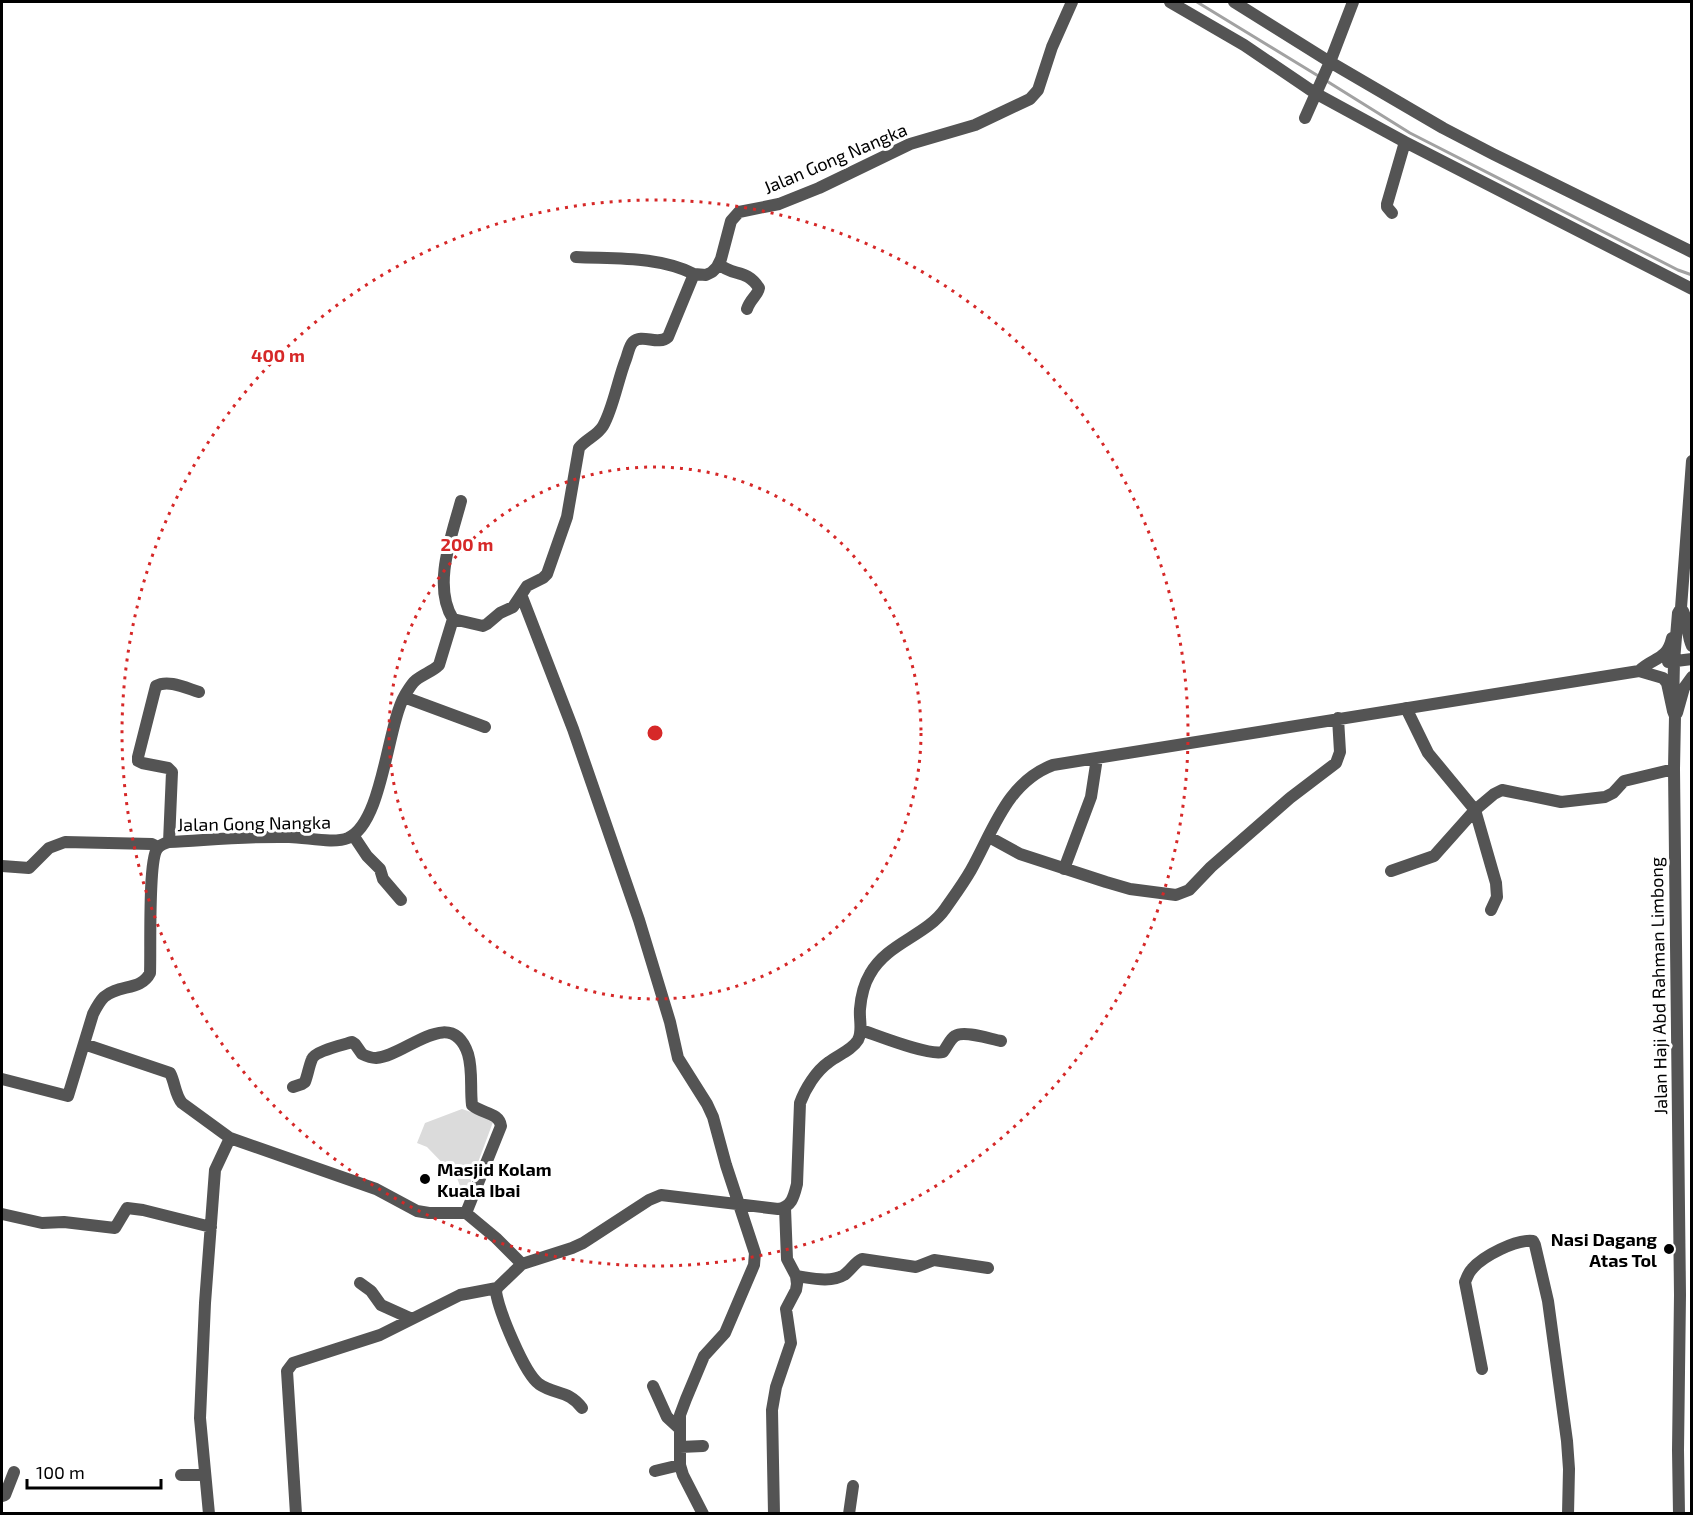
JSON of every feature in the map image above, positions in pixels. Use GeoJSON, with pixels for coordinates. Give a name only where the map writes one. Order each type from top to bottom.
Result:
{"type":"FeatureCollection","features":[{"type":"Feature","properties":{"kind":"street","name":"Jalan Gong Nangka"},"geometry":{"type":"LineString","coordinates":[[719,264],[731,221],[739,212],[779,204],[819,188],[910,144],[975,125],[1010,110],[1035,95],[1052,47],[1072,2]]}},
{"type":"Feature","properties":{"kind":"street"},"geometry":{"type":"LineString","coordinates":[[1234,2],[1329,64],[1410,110],[1483,149],[1692,252]]}},
{"type":"Feature","properties":{"kind":"street"},"geometry":{"type":"LineString","coordinates":[[1305,118],[1353,2]]}},
{"type":"Feature","properties":{"kind":"street"},"geometry":{"type":"LineString","coordinates":[[1176,5],[1244,45],[1316,92],[1405,142],[1692,289]]}},
{"type":"Feature","properties":{"kind":"street"},"geometry":{"type":"LineString","coordinates":[[1392,213],[1387,204],[1405,142]]}},
{"type":"Feature","properties":{"kind":"street"},"geometry":{"type":"LineString","coordinates":[[576,257],[643,260],[678,267],[694,274],[706,275],[712,273],[719,264],[727,270],[746,275],[759,288],[747,309]]}},
{"type":"Feature","properties":{"kind":"street"},"geometry":{"type":"LineString","coordinates":[[461,501],[444,567],[444,592],[452,623],[481,626],[513,607],[522,597],[527,586],[543,578],[549,571],[567,517],[579,448],[598,432],[604,423],[632,344],[635,340],[658,341],[668,337],[694,274]]}},
{"type":"Feature","properties":{"kind":"street"},"geometry":{"type":"LineString","coordinates":[[1642,670],[1668,650],[1681,611],[1692,460]]}},
{"type":"Feature","properties":{"kind":"street"},"geometry":{"type":"LineString","coordinates":[[522,597],[573,729],[639,920],[670,1022],[678,1058],[713,1117],[756,1253],[755,1262],[725,1333],[704,1356],[680,1415],[680,1465],[703,1514]]}},
{"type":"Feature","properties":{"kind":"street"},"geometry":{"type":"LineString","coordinates":[[1681,611],[1687,637],[1692,646]]}},
{"type":"Feature","properties":{"kind":"street","name":"Jalan Haji Abd Rahman Limbong"},"geometry":{"type":"LineString","coordinates":[[1680,1514],[1678,1450],[1686,1295],[1674,769],[1675,713],[1683,664],[1681,611]]}},
{"type":"Feature","properties":{"kind":"street","name":"Jalan Gong Nangka"},"geometry":{"type":"LineString","coordinates":[[2,1079],[68,1096],[98,1003],[105,996],[122,988],[141,984],[147,980],[150,973],[152,868],[156,850],[164,845],[289,837],[333,840],[348,838],[365,823],[388,757],[397,716],[404,697],[415,680],[439,665],[452,623]]}},
{"type":"Feature","properties":{"kind":"street"},"geometry":{"type":"LineString","coordinates":[[296,1514],[287,1371],[293,1363],[380,1335],[460,1295],[497,1287],[522,1264],[583,1243],[656,1196],[778,1209],[785,1208],[791,1203],[797,1184],[802,1097],[823,1067],[859,1039],[860,1009],[864,986],[873,968],[887,953],[938,918],[969,873],[1007,802],[1020,784],[1032,775],[1053,765],[1683,664]]}},
{"type":"Feature","properties":{"kind":"street"},"geometry":{"type":"LineString","coordinates":[[1642,670],[1663,678],[1667,683],[1675,713]]}},
{"type":"Feature","properties":{"kind":"street"},"geometry":{"type":"LineString","coordinates":[[1675,713],[1684,688],[1692,677]]}},
{"type":"Feature","properties":{"kind":"street"},"geometry":{"type":"LineString","coordinates":[[2,866],[29,868],[49,848],[65,842],[164,845],[172,772],[168,768],[142,763],[138,757],[156,686],[168,683],[199,692]]}},
{"type":"Feature","properties":{"kind":"street"},"geometry":{"type":"LineString","coordinates":[[404,697],[485,727]]}},
{"type":"Feature","properties":{"kind":"street"},"geometry":{"type":"LineString","coordinates":[[1406,708],[1428,753],[1475,810],[1496,883],[1497,897],[1491,910]]}},
{"type":"Feature","properties":{"kind":"street"},"geometry":{"type":"LineString","coordinates":[[989,837],[1020,854],[1114,885],[1139,891],[1176,895],[1189,890],[1211,867],[1290,798],[1336,763],[1340,752],[1338,718]]}},
{"type":"Feature","properties":{"kind":"street"},"geometry":{"type":"LineString","coordinates":[[1064,869],[1091,797],[1097,758]]}},
{"type":"Feature","properties":{"kind":"street"},"geometry":{"type":"LineString","coordinates":[[1391,871],[1434,856],[1475,810],[1502,790],[1562,802],[1605,797],[1613,793],[1624,781],[1674,769]]}},
{"type":"Feature","properties":{"kind":"street"},"geometry":{"type":"LineString","coordinates":[[353,835],[361,849],[380,869],[383,879],[401,900]]}},
{"type":"Feature","properties":{"kind":"street"},"geometry":{"type":"LineString","coordinates":[[861,1030],[920,1050],[939,1053],[944,1052],[957,1034],[964,1033],[1000,1041]]}},
{"type":"Feature","properties":{"kind":"street"},"geometry":{"type":"LineString","coordinates":[[293,1087],[305,1082],[316,1053],[352,1042],[362,1054],[376,1058],[433,1035],[452,1033],[457,1035],[468,1054],[472,1078],[472,1105],[476,1109],[496,1116],[501,1122],[466,1213]]}},
{"type":"Feature","properties":{"kind":"street"},"geometry":{"type":"LineString","coordinates":[[84,1044],[170,1073],[182,1103],[230,1138],[376,1189],[417,1211],[466,1213],[522,1264]]}},
{"type":"Feature","properties":{"kind":"street"},"geometry":{"type":"LineString","coordinates":[[209,1514],[200,1418],[205,1303],[215,1170],[230,1138]]}},
{"type":"Feature","properties":{"kind":"street"},"geometry":{"type":"LineString","coordinates":[[2,1214],[42,1223],[64,1222],[115,1228],[127,1208],[211,1227]]}},
{"type":"Feature","properties":{"kind":"street"},"geometry":{"type":"LineString","coordinates":[[774,1514],[772,1410],[776,1387],[791,1343],[786,1309],[797,1284],[796,1276],[787,1259],[785,1208]]}},
{"type":"Feature","properties":{"kind":"street"},"geometry":{"type":"LineString","coordinates":[[1482,1369],[1465,1282],[1469,1272],[1476,1265],[1496,1252],[1524,1240],[1533,1241],[1548,1301],[1567,1441],[1568,1514]]}},
{"type":"Feature","properties":{"kind":"street"},"geometry":{"type":"LineString","coordinates":[[796,1276],[833,1279],[846,1274],[862,1259],[916,1267],[934,1260],[988,1268]]}},
{"type":"Feature","properties":{"kind":"street"},"geometry":{"type":"LineString","coordinates":[[360,1283],[371,1291],[381,1305],[412,1319]]}},
{"type":"Feature","properties":{"kind":"street"},"geometry":{"type":"LineString","coordinates":[[497,1287],[496,1295],[507,1328],[529,1374],[541,1385],[554,1392],[570,1396],[582,1408]]}},
{"type":"Feature","properties":{"kind":"street"},"geometry":{"type":"LineString","coordinates":[[653,1386],[667,1417],[680,1429]]}},
{"type":"Feature","properties":{"kind":"street"},"geometry":{"type":"LineString","coordinates":[[680,1448],[703,1446]]}},
{"type":"Feature","properties":{"kind":"street"},"geometry":{"type":"LineString","coordinates":[[655,1472],[680,1465]]}},
{"type":"Feature","properties":{"kind":"street"},"geometry":{"type":"LineString","coordinates":[[2,1496],[5,1495],[14,1472]]}},
{"type":"Feature","properties":{"kind":"street"},"geometry":{"type":"LineString","coordinates":[[181,1475],[205,1475]]}},
{"type":"Feature","properties":{"kind":"street"},"geometry":{"type":"LineString","coordinates":[[849,1514],[853,1486]]}},
{"type":"Feature","properties":{"kind":"shaded area"},"geometry":{"type":"Polygon","coordinates":[[[462,1109],[489,1118],[493,1122],[467,1192],[462,1191],[457,1178],[427,1147],[417,1143],[425,1123],[462,1109]]]}},
{"type":"Feature","properties":{"kind":"waterway"},"geometry":{"type":"LineString","coordinates":[[1197,2],[1320,77]]}},
{"type":"Feature","properties":{"kind":"waterway"},"geometry":{"type":"LineString","coordinates":[[1325,80],[1410,133],[1678,270],[1692,275]]}},
{"type":"Feature","properties":{"kind":"place","name":"Masjid Kolam Kuala Ibai"},"geometry":{"type":"Point","coordinates":[425,1179]}},
{"type":"Feature","properties":{"kind":"place","name":"Nasi Dagang Atas Tol"},"geometry":{"type":"Point","coordinates":[1669,1249]}}]}
